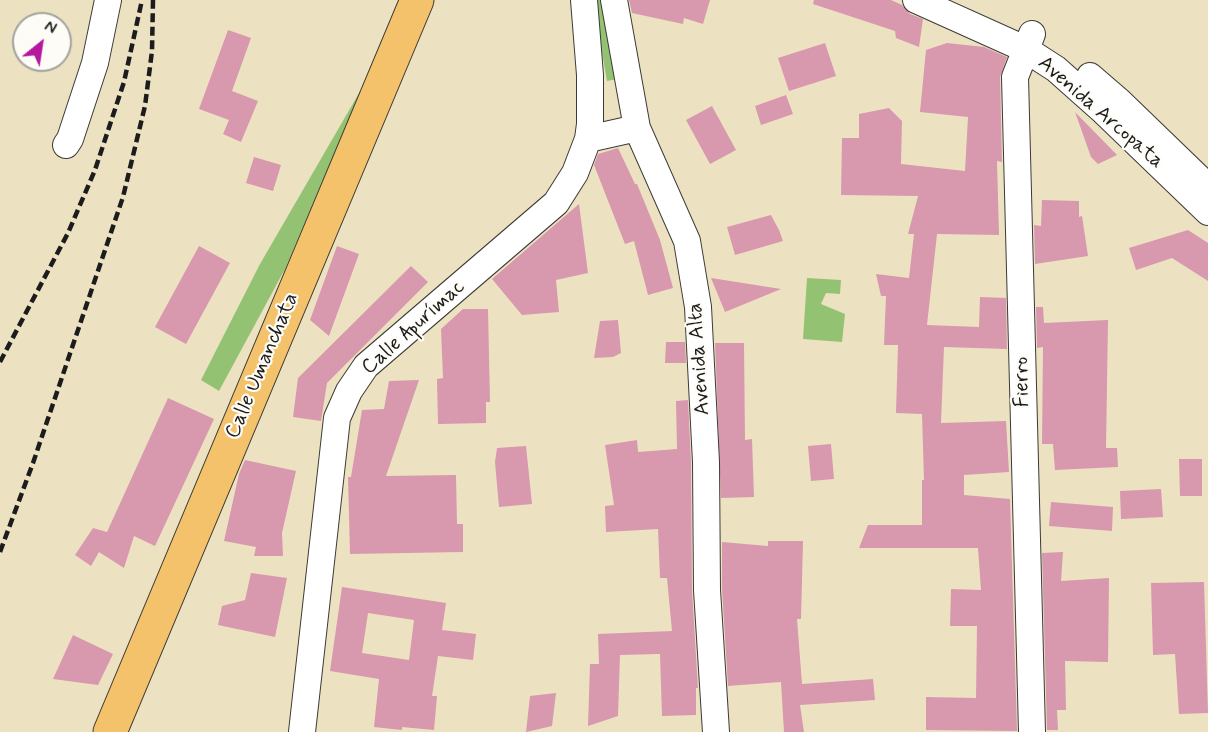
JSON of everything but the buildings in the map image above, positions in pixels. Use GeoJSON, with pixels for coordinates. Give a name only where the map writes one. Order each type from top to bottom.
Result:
{"type":"FeatureCollection","features":[{"type":"Feature","properties":{"kind":"main road","name":"Calle Umanchata"},"geometry":{"type":"LineString","coordinates":[[110,732],[417,0]]}},
{"type":"Feature","properties":{"kind":"street"},"geometry":{"type":"LineString","coordinates":[[66,145],[95,63],[108,0]]}},
{"type":"Feature","properties":{"kind":"street","name":"Calle Apurímac"},"geometry":{"type":"LineString","coordinates":[[302,732],[338,418],[349,391],[366,366],[556,203],[575,173],[588,140],[590,124],[590,75],[584,0]]}},
{"type":"Feature","properties":{"kind":"street","name":"Avenida Alta"},"geometry":{"type":"LineString","coordinates":[[614,0],[637,128],[687,241],[698,307],[706,462],[707,590],[716,732]]}},
{"type":"Feature","properties":{"kind":"street","name":"Avenida Arcopata"},"geometry":{"type":"LineString","coordinates":[[916,0],[1068,57],[1119,101],[1208,187]]}},
{"type":"Feature","properties":{"kind":"street","name":"Avenida Arcopata"},"geometry":{"type":"LineString","coordinates":[[959,0],[1029,42],[1208,212]]}},
{"type":"Feature","properties":{"kind":"street","name":"Fierro"},"geometry":{"type":"LineString","coordinates":[[1029,42],[1015,78],[1032,732]]}},
{"type":"Feature","properties":{"kind":"street"},"geometry":{"type":"LineString","coordinates":[[588,140],[637,128]]}},
{"type":"Feature","properties":{"kind":"green space"},"geometry":{"type":"Polygon","coordinates":[[[593,0],[604,0],[618,79],[607,81],[593,0]]]}},
{"type":"Feature","properties":{"kind":"green space"},"geometry":{"type":"Polygon","coordinates":[[[362,88],[285,269],[219,391],[201,380],[260,264],[362,88]]]}},
{"type":"Feature","properties":{"kind":"green space"},"geometry":{"type":"Polygon","coordinates":[[[807,278],[841,280],[840,294],[826,293],[821,304],[845,314],[842,342],[803,339],[807,278]]]}},
{"type":"Feature","properties":{"kind":"railway"},"geometry":{"type":"LineString","coordinates":[[0,362],[68,233],[95,170],[124,82],[142,0]]}},
{"type":"Feature","properties":{"kind":"railway"},"geometry":{"type":"LineString","coordinates":[[0,552],[33,463],[123,197],[145,106],[152,51],[153,0]]}}]}
